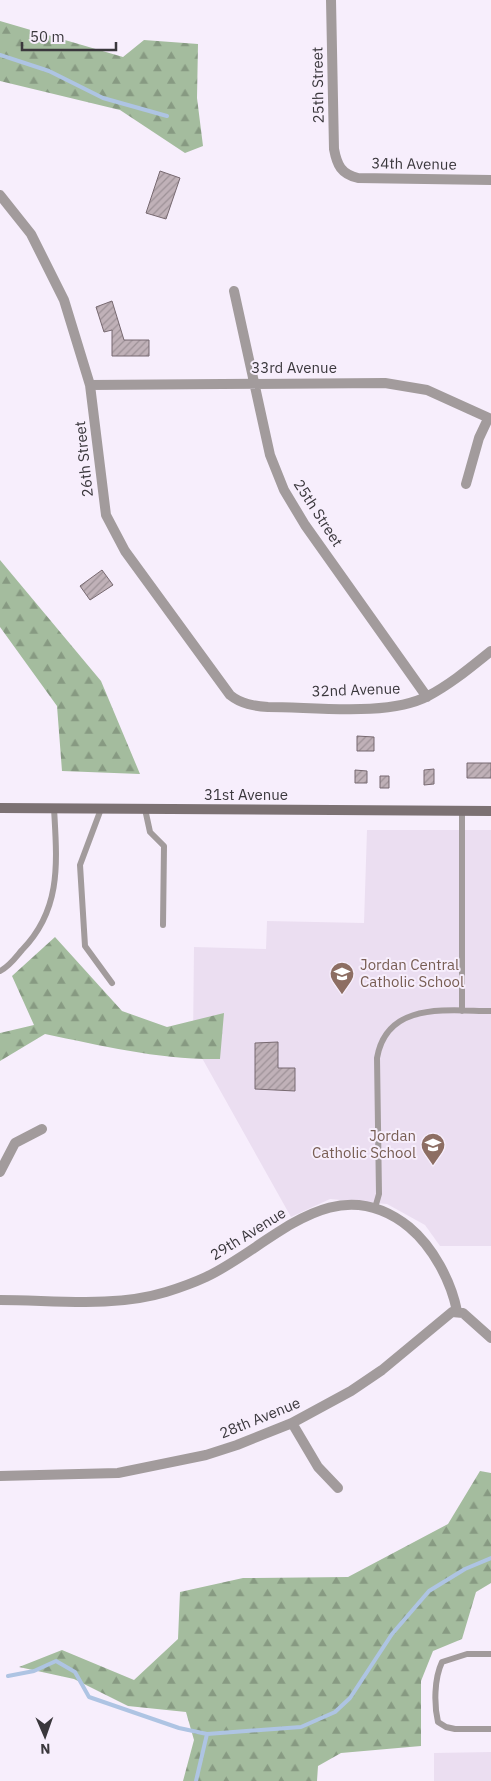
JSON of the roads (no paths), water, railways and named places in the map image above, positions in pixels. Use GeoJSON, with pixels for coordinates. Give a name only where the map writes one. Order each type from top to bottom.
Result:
{"type":"FeatureCollection","features":[{"type":"Feature","properties":{"kind":"street","name":"25th Street"},"geometry":{"type":"LineString","coordinates":[[332,0],[334,149],[339,168]]}},
{"type":"Feature","properties":{"kind":"street","name":"34th Avenue"},"geometry":{"type":"LineString","coordinates":[[339,168],[350,176],[365,178],[491,180]]}},
{"type":"Feature","properties":{"kind":"street","name":"26th Street"},"geometry":{"type":"LineString","coordinates":[[0,195],[31,234],[54,276],[64,300],[90,385],[106,516],[125,552],[218,682],[236,700]]}},
{"type":"Feature","properties":{"kind":"street","name":"25th Street"},"geometry":{"type":"LineString","coordinates":[[234,291],[256,384],[270,455],[284,490],[305,525],[427,696]]}},
{"type":"Feature","properties":{"kind":"street","name":"33rd Avenue"},"geometry":{"type":"LineString","coordinates":[[90,385],[385,383],[427,390],[490,419]]}},
{"type":"Feature","properties":{"kind":"street"},"geometry":{"type":"LineString","coordinates":[[466,484],[479,438],[490,419]]}},
{"type":"Feature","properties":{"kind":"street","name":"32nd Avenue"},"geometry":{"type":"LineString","coordinates":[[236,700],[254,706],[268,707],[389,707],[403,705],[427,696],[451,682],[491,651]]}},
{"type":"Feature","properties":{"kind":"street","name":"31st Avenue"},"geometry":{"type":"LineString","coordinates":[[0,808],[491,811]]}},
{"type":"Feature","properties":{"kind":"street"},"geometry":{"type":"LineString","coordinates":[[0,1172],[15,1143],[42,1129]]}},
{"type":"Feature","properties":{"kind":"street","name":"29th Avenue"},"geometry":{"type":"LineString","coordinates":[[0,1300],[122,1300],[166,1292],[206,1277],[308,1214],[333,1206],[359,1205],[375,1208],[402,1221],[426,1244],[451,1290],[457,1312]]}},
{"type":"Feature","properties":{"kind":"street"},"geometry":{"type":"LineString","coordinates":[[457,1312],[470,1317],[491,1338]]}},
{"type":"Feature","properties":{"kind":"street","name":"28th Avenue"},"geometry":{"type":"LineString","coordinates":[[0,1476],[99,1475],[168,1464],[206,1455],[292,1422],[333,1401],[382,1370],[447,1315],[457,1312]]}},
{"type":"Feature","properties":{"kind":"street"},"geometry":{"type":"LineString","coordinates":[[292,1422],[318,1467],[338,1488]]}},
{"type":"Feature","properties":{"kind":"lane"},"geometry":{"type":"LineString","coordinates":[[0,971],[32,941],[46,919],[54,895],[54,808]]}},
{"type":"Feature","properties":{"kind":"lane"},"geometry":{"type":"LineString","coordinates":[[101,809],[80,865],[86,946],[112,983]]}},
{"type":"Feature","properties":{"kind":"lane"},"geometry":{"type":"LineString","coordinates":[[145,809],[150,832],[164,846],[164,925]]}},
{"type":"Feature","properties":{"kind":"lane"},"geometry":{"type":"LineString","coordinates":[[462,811],[462,1011]]}},
{"type":"Feature","properties":{"kind":"lane"},"geometry":{"type":"LineString","coordinates":[[375,1208],[379,1194],[377,1058],[382,1041],[391,1027],[405,1017],[427,1012],[491,1011]]}},
{"type":"Feature","properties":{"kind":"lane"},"geometry":{"type":"LineString","coordinates":[[491,1654],[467,1654],[442,1662],[437,1678],[436,1713],[438,1722],[446,1728],[491,1729]]}},
{"type":"Feature","properties":{"kind":"waterway"},"geometry":{"type":"LineString","coordinates":[[0,55],[49,71],[103,98],[167,116]]}},
{"type":"Feature","properties":{"kind":"waterway"},"geometry":{"type":"LineString","coordinates":[[196,1781],[207,1734],[301,1727],[335,1712],[350,1698],[392,1634],[429,1591],[465,1569],[491,1558]]}},
{"type":"Feature","properties":{"kind":"waterway"},"geometry":{"type":"LineString","coordinates":[[8,1676],[34,1671],[56,1661],[75,1672],[89,1697],[179,1728],[207,1734]]}},
{"type":"Feature","properties":{"kind":"place","name":"Jordan Central Catholic School"},"geometry":{"type":"Point","coordinates":[342,995]}},
{"type":"Feature","properties":{"kind":"place","name":"Jordan Catholic School"},"geometry":{"type":"Point","coordinates":[433,1166]}}]}
